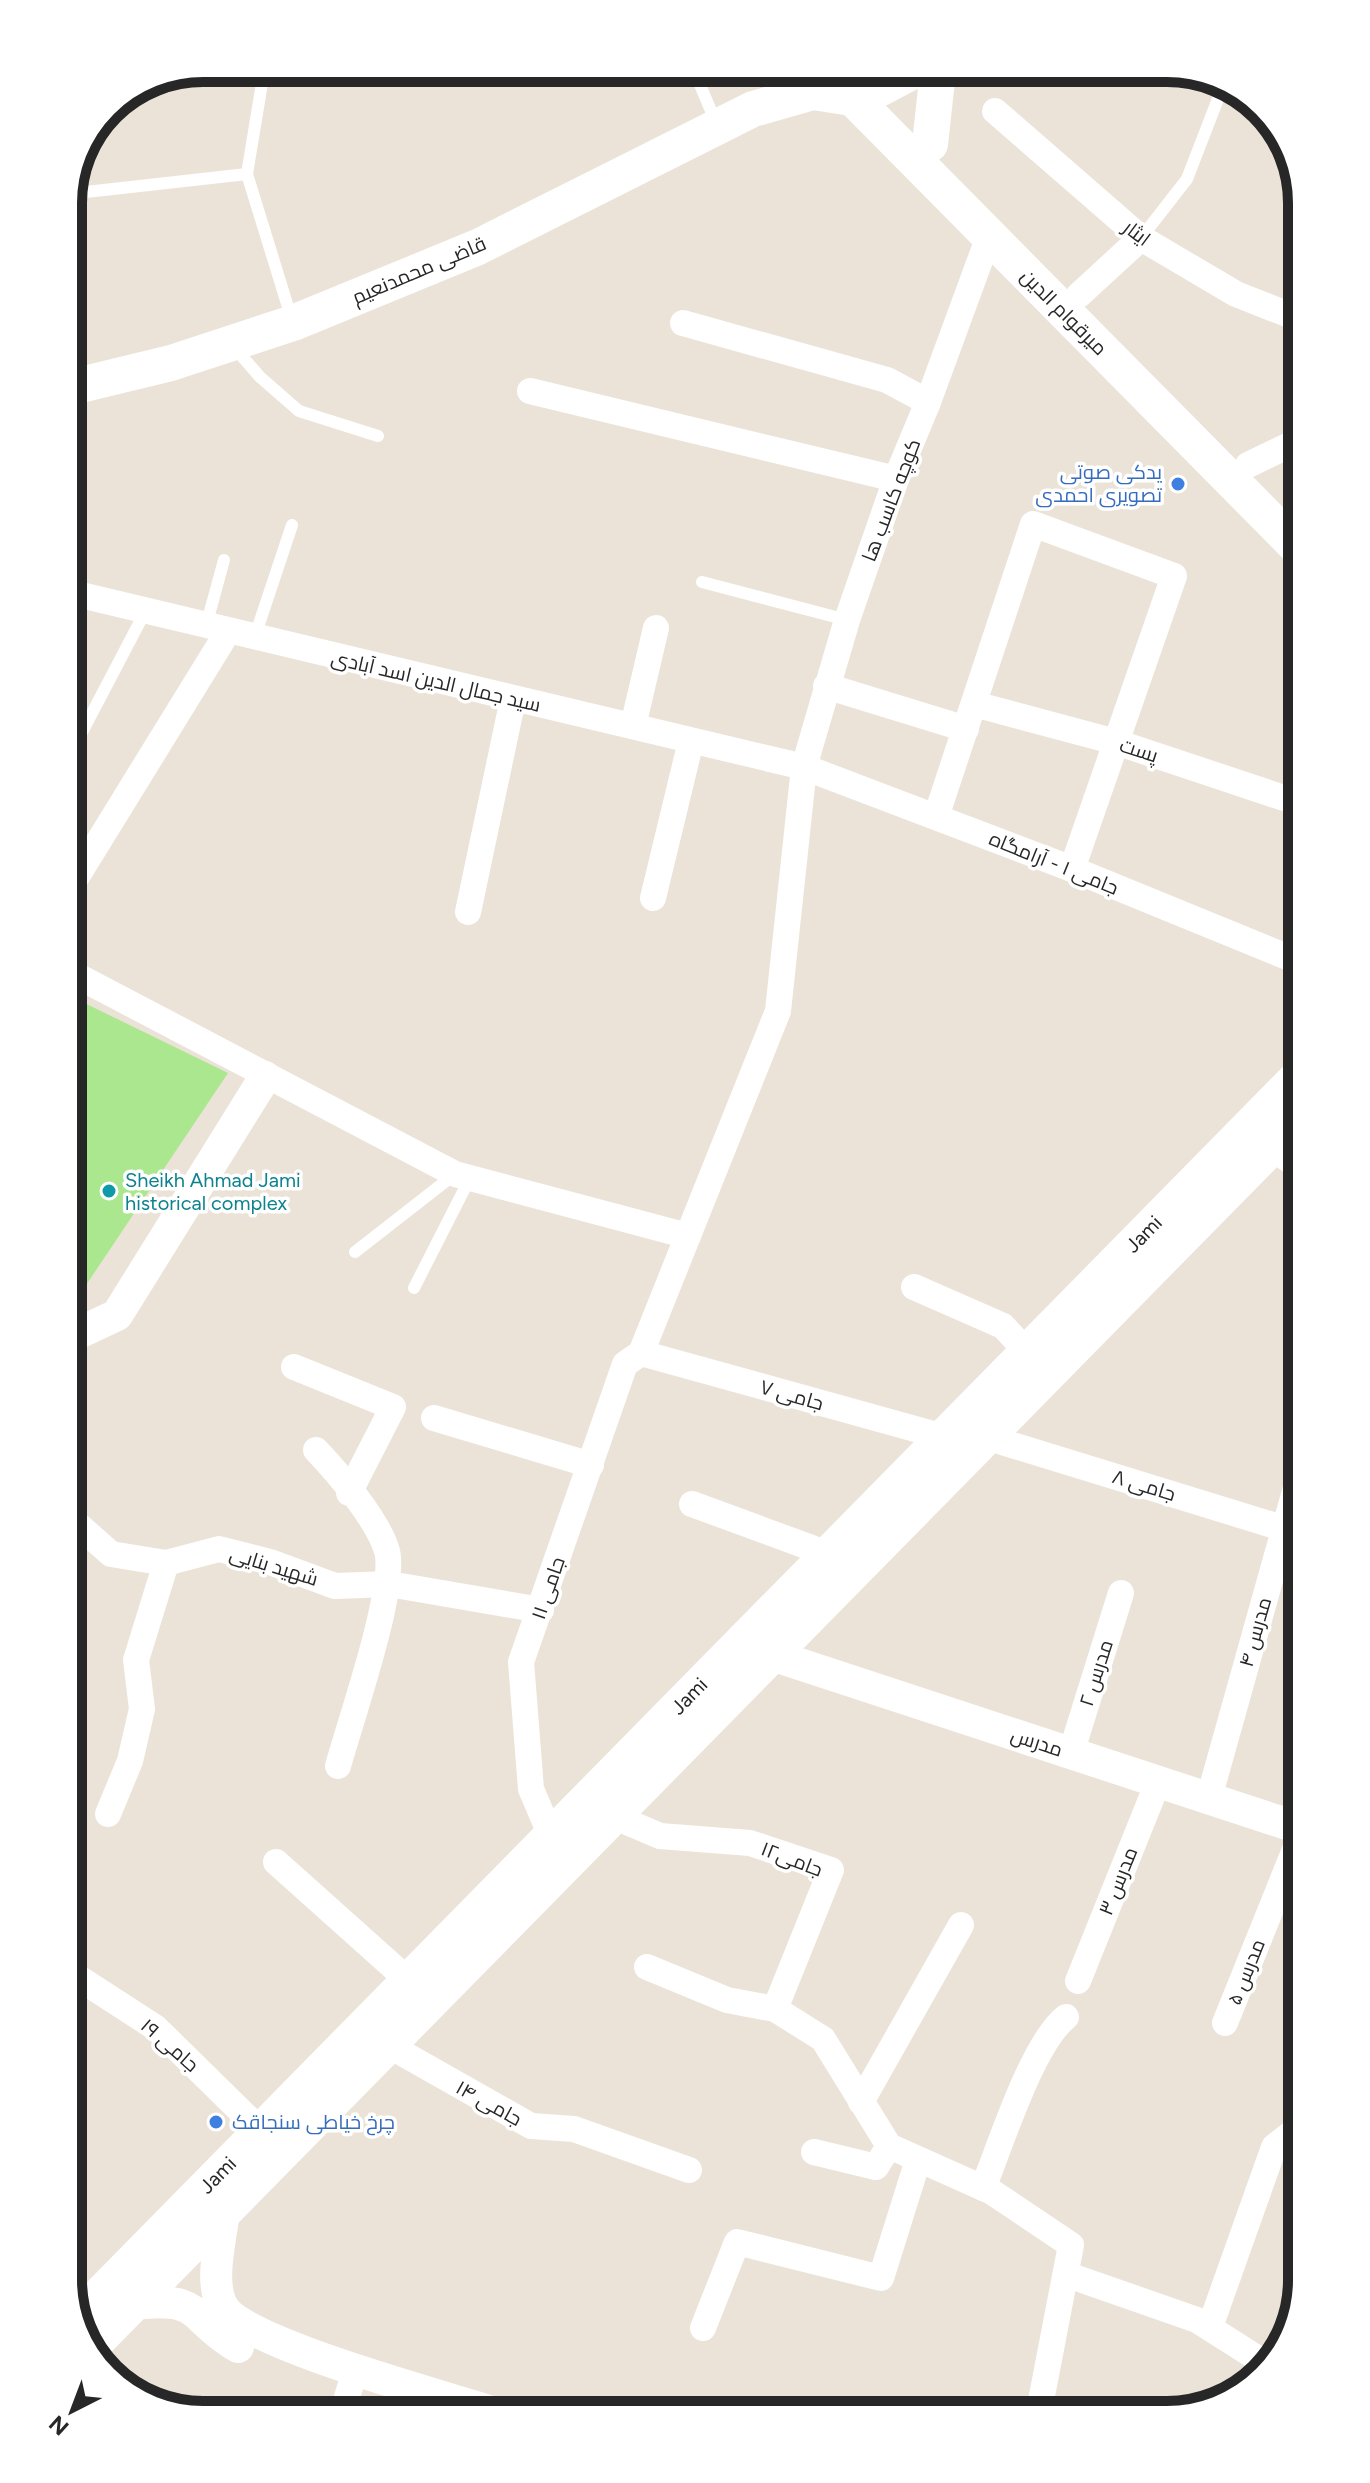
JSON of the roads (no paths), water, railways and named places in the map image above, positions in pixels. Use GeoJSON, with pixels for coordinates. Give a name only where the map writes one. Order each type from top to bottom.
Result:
{"type":"FeatureCollection","features":[{"type":"Feature","properties":{"kind":"main road","name":"قاضی محمدنعیم"},"geometry":{"type":"LineString","coordinates":[[753,109],[774,82]]}},
{"type":"Feature","properties":{"kind":"main road"},"geometry":{"type":"LineString","coordinates":[[930,144],[937,82]]}},
{"type":"Feature","properties":{"kind":"main road","name":"میرقوام الدین"},"geometry":{"type":"LineString","coordinates":[[862,86],[930,144],[1079,295],[1112,344]]}},
{"type":"Feature","properties":{"kind":"main road","name":"میرقوام الدین"},"geometry":{"type":"LineString","coordinates":[[862,86],[989,236],[1112,344],[1155,387],[1288,536]]}},
{"type":"Feature","properties":{"kind":"main road","name":"قاضی محمدنعیم"},"geometry":{"type":"LineString","coordinates":[[82,385],[171,363],[293,323],[478,247],[753,109],[813,92],[862,86]]}},
{"type":"Feature","properties":{"kind":"main road","name":"میرقوام الدین"},"geometry":{"type":"LineString","coordinates":[[1155,387],[1248,465],[1288,505]]}},
{"type":"Feature","properties":{"kind":"main road","name":"Jami"},"geometry":{"type":"LineString","coordinates":[[98,2340],[388,2045],[458,1952],[500,1910],[613,1816],[759,1646],[828,1554],[1288,1087]]}},
{"type":"Feature","properties":{"kind":"main road","name":"Jami"},"geometry":{"type":"LineString","coordinates":[[500,1910],[551,1836],[986,1437],[1288,1130]]}},
{"type":"Feature","properties":{"kind":"main road","name":"Jami"},"geometry":{"type":"LineString","coordinates":[[86,2309],[409,1981],[458,1952]]}},
{"type":"Feature","properties":{"kind":"street","name":"ایثار"},"geometry":{"type":"LineString","coordinates":[[995,111],[1141,238],[1236,294],[1288,314]]}},
{"type":"Feature","properties":{"kind":"street","name":"کوچه کاسب ها"},"geometry":{"type":"LineString","coordinates":[[688,1236],[778,1011],[804,767],[826,686],[896,479],[989,236]]}},
{"type":"Feature","properties":{"kind":"street"},"geometry":{"type":"LineString","coordinates":[[1079,295],[1141,238]]}},
{"type":"Feature","properties":{"kind":"street"},"geometry":{"type":"LineString","coordinates":[[683,323],[887,380],[928,402]]}},
{"type":"Feature","properties":{"kind":"street"},"geometry":{"type":"LineString","coordinates":[[530,391],[896,479]]}},
{"type":"Feature","properties":{"kind":"street"},"geometry":{"type":"LineString","coordinates":[[1248,465],[1288,446]]}},
{"type":"Feature","properties":{"kind":"street"},"geometry":{"type":"LineString","coordinates":[[936,817],[1033,524],[1174,576],[1072,869]]}},
{"type":"Feature","properties":{"kind":"street","name":"سید جمال الدین اسد آبادی"},"geometry":{"type":"LineString","coordinates":[[82,596],[216,630],[804,767]]}},
{"type":"Feature","properties":{"kind":"street"},"geometry":{"type":"LineString","coordinates":[[633,726],[656,628]]}},
{"type":"Feature","properties":{"kind":"street"},"geometry":{"type":"LineString","coordinates":[[82,866],[216,630]]}},
{"type":"Feature","properties":{"kind":"street","name":"پست"},"geometry":{"type":"LineString","coordinates":[[826,686],[970,717],[1116,742],[1288,799]]}},
{"type":"Feature","properties":{"kind":"street"},"geometry":{"type":"LineString","coordinates":[[468,912],[513,699]]}},
{"type":"Feature","properties":{"kind":"street"},"geometry":{"type":"LineString","coordinates":[[653,898],[691,741]]}},
{"type":"Feature","properties":{"kind":"street","name":"جامی ۱ - آرامگاه"},"geometry":{"type":"LineString","coordinates":[[804,767],[1072,869],[1288,957]]}},
{"type":"Feature","properties":{"kind":"street"},"geometry":{"type":"LineString","coordinates":[[82,979],[265,1077],[462,1176],[688,1236]]}},
{"type":"Feature","properties":{"kind":"street"},"geometry":{"type":"LineString","coordinates":[[82,1331],[117,1315],[265,1077]]}},
{"type":"Feature","properties":{"kind":"street","name":"جامی ۱۱"},"geometry":{"type":"LineString","coordinates":[[551,1836],[531,1789],[521,1662],[625,1364],[641,1353],[688,1236]]}},
{"type":"Feature","properties":{"kind":"street"},"geometry":{"type":"LineString","coordinates":[[914,1287],[1003,1326],[1027,1352]]}},
{"type":"Feature","properties":{"kind":"street","name":"جامی ۷"},"geometry":{"type":"LineString","coordinates":[[641,1353],[944,1437]]}},
{"type":"Feature","properties":{"kind":"street"},"geometry":{"type":"LineString","coordinates":[[294,1367],[393,1407],[349,1493]]}},
{"type":"Feature","properties":{"kind":"street"},"geometry":{"type":"LineString","coordinates":[[434,1418],[591,1465]]}},
{"type":"Feature","properties":{"kind":"street","name":"جامی ۸"},"geometry":{"type":"LineString","coordinates":[[986,1437],[1288,1529]]}},
{"type":"Feature","properties":{"kind":"street"},"geometry":{"type":"LineString","coordinates":[[316,1450],[376,1528],[387,1551],[389,1584],[338,1766]]}},
{"type":"Feature","properties":{"kind":"street"},"geometry":{"type":"LineString","coordinates":[[692,1504],[828,1554]]}},
{"type":"Feature","properties":{"kind":"street","name":"شهید بنایی"},"geometry":{"type":"LineString","coordinates":[[82,1528],[111,1554],[166,1563],[219,1549],[335,1586],[389,1584],[541,1610]]}},
{"type":"Feature","properties":{"kind":"street","name":"مدرس ۴"},"geometry":{"type":"LineString","coordinates":[[1209,1798],[1288,1547]]}},
{"type":"Feature","properties":{"kind":"street"},"geometry":{"type":"LineString","coordinates":[[108,1814],[130,1761],[142,1709],[136,1660],[166,1563]]}},
{"type":"Feature","properties":{"kind":"street","name":"مدرس ۲"},"geometry":{"type":"LineString","coordinates":[[1071,1753],[1121,1593]]}},
{"type":"Feature","properties":{"kind":"street","name":"مدرس"},"geometry":{"type":"LineString","coordinates":[[759,1646],[1288,1825]]}},
{"type":"Feature","properties":{"kind":"street","name":"مدرس ۳"},"geometry":{"type":"LineString","coordinates":[[1078,1981],[1158,1782]]}},
{"type":"Feature","properties":{"kind":"street","name":"جامی۱۲"},"geometry":{"type":"LineString","coordinates":[[613,1816],[660,1836],[750,1843],[831,1870],[775,2009]]}},
{"type":"Feature","properties":{"kind":"street"},"geometry":{"type":"LineString","coordinates":[[276,1862],[409,1981]]}},
{"type":"Feature","properties":{"kind":"street","name":"مدرس ۵"},"geometry":{"type":"LineString","coordinates":[[1225,2023],[1288,1865]]}},
{"type":"Feature","properties":{"kind":"street"},"geometry":{"type":"LineString","coordinates":[[861,2102],[961,1925]]}},
{"type":"Feature","properties":{"kind":"street"},"geometry":{"type":"LineString","coordinates":[[647,1967],[727,2000],[775,2009],[823,2039],[889,2146],[983,2188],[1071,2245],[1068,2275],[1041,2401]]}},
{"type":"Feature","properties":{"kind":"street","name":"جامی ۱۹"},"geometry":{"type":"LineString","coordinates":[[82,1980],[156,2028],[261,2131]]}},
{"type":"Feature","properties":{"kind":"street"},"geometry":{"type":"LineString","coordinates":[[983,2188],[1033,2067],[1056,2025],[1066,2017]]}},
{"type":"Feature","properties":{"kind":"street","name":"جامی ۱۴"},"geometry":{"type":"LineString","coordinates":[[388,2045],[531,2126],[574,2129],[689,2170]]}},
{"type":"Feature","properties":{"kind":"street"},"geometry":{"type":"LineString","coordinates":[[1210,2327],[1274,2147],[1288,2136]]}},
{"type":"Feature","properties":{"kind":"street"},"geometry":{"type":"LineString","coordinates":[[814,2152],[876,2167],[889,2146]]}},
{"type":"Feature","properties":{"kind":"street"},"geometry":{"type":"LineString","coordinates":[[703,2328],[737,2242],[881,2278],[918,2160]]}},
{"type":"Feature","properties":{"kind":"street"},"geometry":{"type":"LineString","coordinates":[[224,2212],[218,2288],[224,2309],[349,2390],[420,2401]]}},
{"type":"Feature","properties":{"kind":"street"},"geometry":{"type":"LineString","coordinates":[[1068,2275],[1210,2327],[1259,2359]]}},
{"type":"Feature","properties":{"kind":"street"},"geometry":{"type":"LineString","coordinates":[[134,2304],[165,2300],[190,2306],[230,2342],[254,2356],[386,2401]]}},
{"type":"Feature","properties":{"kind":"lane"},"geometry":{"type":"LineString","coordinates":[[262,82],[247,174],[293,323]]}},
{"type":"Feature","properties":{"kind":"lane"},"geometry":{"type":"LineString","coordinates":[[699,82],[718,128]]}},
{"type":"Feature","properties":{"kind":"lane"},"geometry":{"type":"LineString","coordinates":[[1141,238],[1187,179],[1220,94]]}},
{"type":"Feature","properties":{"kind":"lane"},"geometry":{"type":"LineString","coordinates":[[82,192],[247,174]]}},
{"type":"Feature","properties":{"kind":"lane"},"geometry":{"type":"LineString","coordinates":[[231,343],[260,377],[299,411],[378,436]]}},
{"type":"Feature","properties":{"kind":"lane"},"geometry":{"type":"LineString","coordinates":[[254,639],[292,525]]}},
{"type":"Feature","properties":{"kind":"lane"},"geometry":{"type":"LineString","coordinates":[[216,630],[224,560]]}},
{"type":"Feature","properties":{"kind":"lane"},"geometry":{"type":"LineString","coordinates":[[702,582],[847,620]]}},
{"type":"Feature","properties":{"kind":"lane"},"geometry":{"type":"LineString","coordinates":[[82,732],[145,612]]}},
{"type":"Feature","properties":{"kind":"lane"},"geometry":{"type":"LineString","coordinates":[[1267,1152],[1288,1168]]}},
{"type":"Feature","properties":{"kind":"lane"},"geometry":{"type":"LineString","coordinates":[[355,1252],[462,1176]]}},
{"type":"Feature","properties":{"kind":"lane"},"geometry":{"type":"LineString","coordinates":[[414,1288],[462,1176]]}},
{"type":"Feature","properties":{"kind":"place","name":"یدکی صوتی تصویری احمدی"},"geometry":{"type":"Point","coordinates":[1178,484]}},
{"type":"Feature","properties":{"kind":"place","name":"Sheikh Ahmad Jami historical complex"},"geometry":{"type":"Point","coordinates":[109,1191]}},
{"type":"Feature","properties":{"kind":"place","name":"چرخ خیاطی سنجاقک"},"geometry":{"type":"Point","coordinates":[216,2122]}}]}
